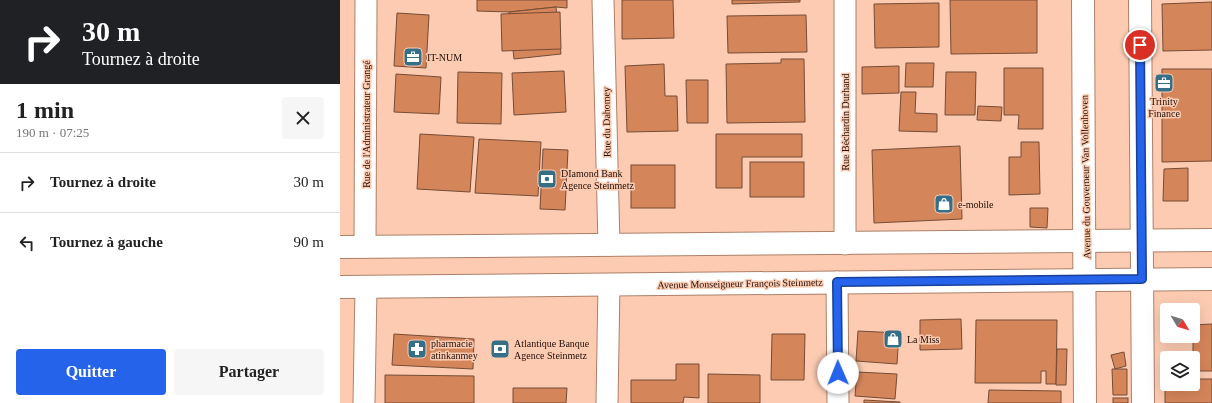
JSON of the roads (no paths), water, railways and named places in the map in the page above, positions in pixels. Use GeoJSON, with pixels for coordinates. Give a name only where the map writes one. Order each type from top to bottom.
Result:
{"type":"FeatureCollection","features":[{"type":"Feature","properties":{"kind":"main road","name":"Avenue du Gouverneur Van Vollenhoven"},"geometry":{"type":"LineString","coordinates":[[1083,0],[1086,241],[1085,403]]}},
{"type":"Feature","properties":{"kind":"main road"},"geometry":{"type":"LineString","coordinates":[[1140,0],[1140,240],[1142,279],[1143,403]]}},
{"type":"Feature","properties":{"kind":"main road"},"geometry":{"type":"LineString","coordinates":[[340,247],[1212,240]]}},
{"type":"Feature","properties":{"kind":"main road","name":"Avenue Monseigneur François Steinmetz"},"geometry":{"type":"LineString","coordinates":[[340,287],[1212,279]]}},
{"type":"Feature","properties":{"kind":"street","name":"Rue de l'Administrateur Grangé"},"geometry":{"type":"LineString","coordinates":[[365,247],[366,0]]}},
{"type":"Feature","properties":{"kind":"street","name":"Rue du Dahomey"},"geometry":{"type":"LineString","coordinates":[[603,0],[609,245]]}},
{"type":"Feature","properties":{"kind":"street","name":"Rue Béchardin Durhand"},"geometry":{"type":"LineString","coordinates":[[845,0],[845,244]]}},
{"type":"Feature","properties":{"kind":"street"},"geometry":{"type":"LineString","coordinates":[[837,282],[838,403]]}},
{"type":"Feature","properties":{"kind":"street"},"geometry":{"type":"LineString","coordinates":[[607,403],[609,285]]}},
{"type":"Feature","properties":{"kind":"street"},"geometry":{"type":"LineString","coordinates":[[364,403],[366,287]]}},
{"type":"Feature","properties":{"kind":"place","name":"IT-NUM"},"geometry":{"type":"Point","coordinates":[413,57]}},
{"type":"Feature","properties":{"kind":"place","name":"Trinity Finance"},"geometry":{"type":"Point","coordinates":[1164,83]}},
{"type":"Feature","properties":{"kind":"place","name":"DIamond Bank Agence Steinmetz"},"geometry":{"type":"Point","coordinates":[547,179]}},
{"type":"Feature","properties":{"kind":"place","name":"e-mobile"},"geometry":{"type":"Point","coordinates":[944,204]}},
{"type":"Feature","properties":{"kind":"place","name":"La Miss"},"geometry":{"type":"Point","coordinates":[893,339]}},
{"type":"Feature","properties":{"kind":"place","name":"pharmacie atinkanmey"},"geometry":{"type":"Point","coordinates":[417,349]}},
{"type":"Feature","properties":{"kind":"place","name":"Atlantique Banque Agence Steinmetz"},"geometry":{"type":"Point","coordinates":[500,349]}}]}
